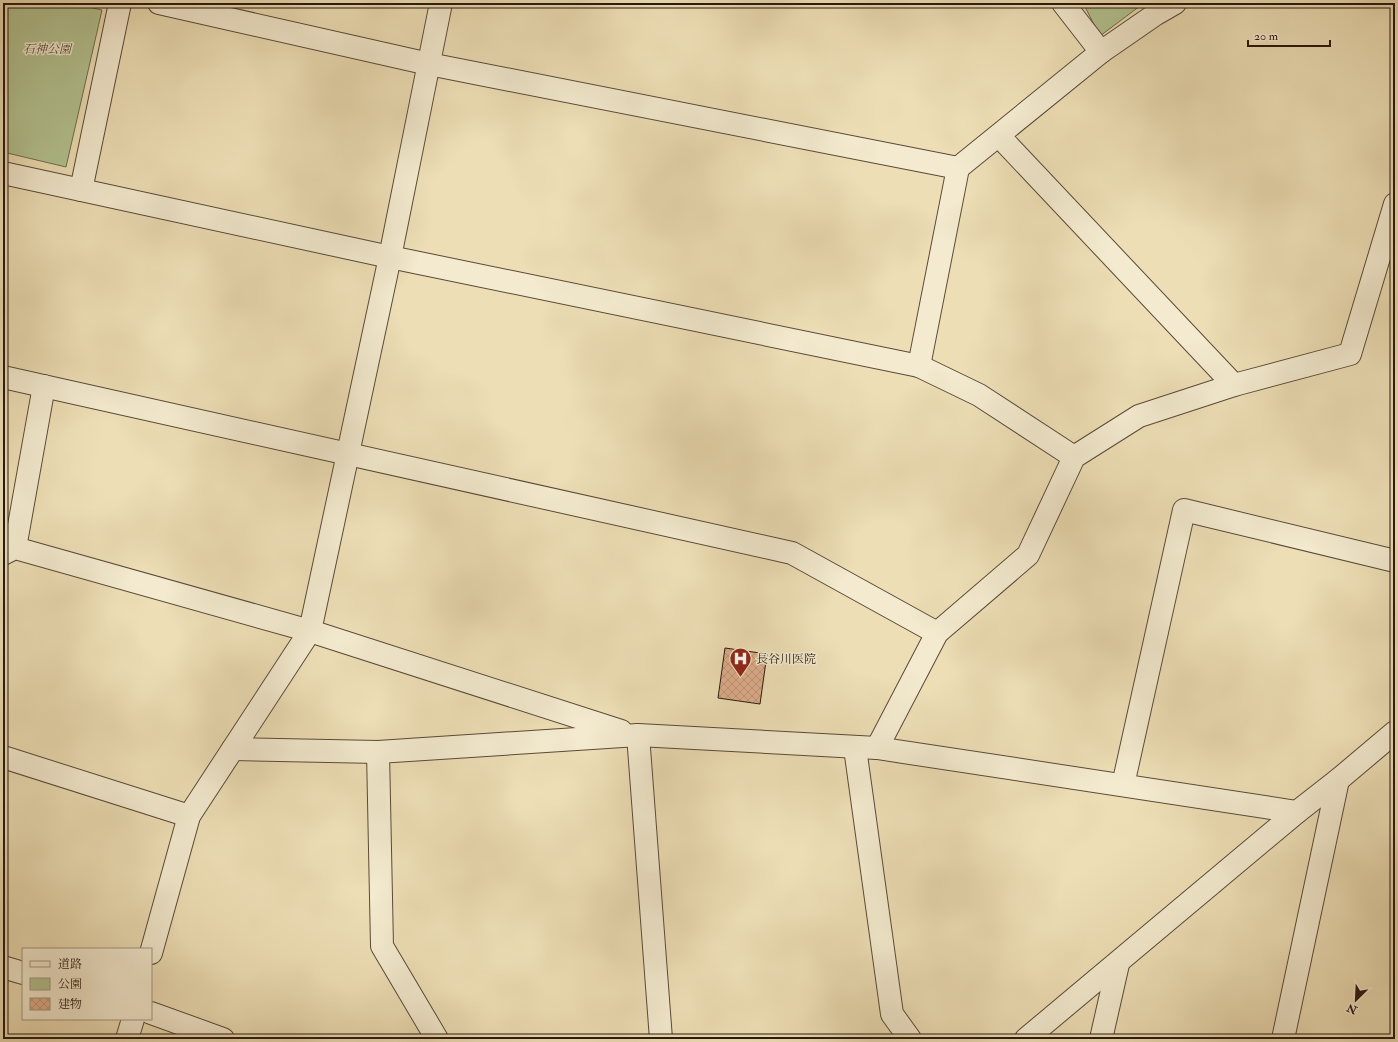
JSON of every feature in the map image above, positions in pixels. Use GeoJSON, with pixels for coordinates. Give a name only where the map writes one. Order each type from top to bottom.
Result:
{"type":"FeatureCollection","features":[{"type":"Feature","properties":{"kind":"street"},"geometry":{"type":"LineString","coordinates":[[81,190],[120,3]]}},
{"type":"Feature","properties":{"kind":"street"},"geometry":{"type":"LineString","coordinates":[[159,3],[429,64],[958,168]]}},
{"type":"Feature","properties":{"kind":"street"},"geometry":{"type":"LineString","coordinates":[[152,949],[189,816],[310,631],[390,257],[441,3]]}},
{"type":"Feature","properties":{"kind":"street"},"geometry":{"type":"LineString","coordinates":[[1063,3],[1101,52]]}},
{"type":"Feature","properties":{"kind":"street"},"geometry":{"type":"LineString","coordinates":[[919,366],[958,168],[1101,52],[1156,14],[1175,3]]}},
{"type":"Feature","properties":{"kind":"street"},"geometry":{"type":"LineString","coordinates":[[999,136],[1234,385]]}},
{"type":"Feature","properties":{"kind":"street"},"geometry":{"type":"LineString","coordinates":[[3,173],[390,257],[919,366],[979,395],[1074,456]]}},
{"type":"Feature","properties":{"kind":"street"},"geometry":{"type":"LineString","coordinates":[[877,748],[937,633],[1028,554],[1074,456],[1139,416],[1234,385],[1350,354],[1395,204]]}},
{"type":"Feature","properties":{"kind":"street"},"geometry":{"type":"LineString","coordinates":[[3,377],[792,552],[937,633]]}},
{"type":"Feature","properties":{"kind":"street"},"geometry":{"type":"LineString","coordinates":[[44,386],[9,551],[310,631],[595,724],[638,735]]}},
{"type":"Feature","properties":{"kind":"street"},"geometry":{"type":"LineString","coordinates":[[1124,785],[1184,510],[1395,560]]}},
{"type":"Feature","properties":{"kind":"street"},"geometry":{"type":"LineString","coordinates":[[1026,1039],[1118,964],[1296,812],[1338,780],[1395,732]]}},
{"type":"Feature","properties":{"kind":"street"},"geometry":{"type":"LineString","coordinates":[[638,735],[660,1039]]}},
{"type":"Feature","properties":{"kind":"street"},"geometry":{"type":"LineString","coordinates":[[233,749],[378,752],[638,735],[877,748],[1296,812]]}},
{"type":"Feature","properties":{"kind":"street"},"geometry":{"type":"LineString","coordinates":[[855,748],[892,1014],[910,1039]]}},
{"type":"Feature","properties":{"kind":"street"},"geometry":{"type":"LineString","coordinates":[[378,752],[382,946],[437,1039]]}},
{"type":"Feature","properties":{"kind":"street"},"geometry":{"type":"LineString","coordinates":[[3,757],[189,816]]}},
{"type":"Feature","properties":{"kind":"street"},"geometry":{"type":"LineString","coordinates":[[1283,1039],[1338,780]]}},
{"type":"Feature","properties":{"kind":"street"},"geometry":{"type":"LineString","coordinates":[[1101,1039],[1118,964]]}},
{"type":"Feature","properties":{"kind":"street"},"geometry":{"type":"LineString","coordinates":[[3,967],[22,973]]}},
{"type":"Feature","properties":{"kind":"street"},"geometry":{"type":"LineString","coordinates":[[152,1013],[223,1039]]}},
{"type":"Feature","properties":{"kind":"street"},"geometry":{"type":"LineString","coordinates":[[127,1039],[133,1020]]}},
{"type":"Feature","properties":{"kind":"green space","name":"石神公園"},"geometry":{"type":"Polygon","coordinates":[[[3,3],[70,3],[102,10],[66,167],[3,152],[3,3]]]}},
{"type":"Feature","properties":{"kind":"green space"},"geometry":{"type":"Polygon","coordinates":[[[1083,3],[1144,3],[1100,36],[1083,3]]]}},
{"type":"Feature","properties":{"kind":"building"},"geometry":{"type":"Polygon","coordinates":[[[725,648],[767,654],[760,704],[718,698],[725,648]]]}},
{"type":"Feature","properties":{"kind":"place","name":"長谷川医院"},"geometry":{"type":"Point","coordinates":[741,678]}}]}
